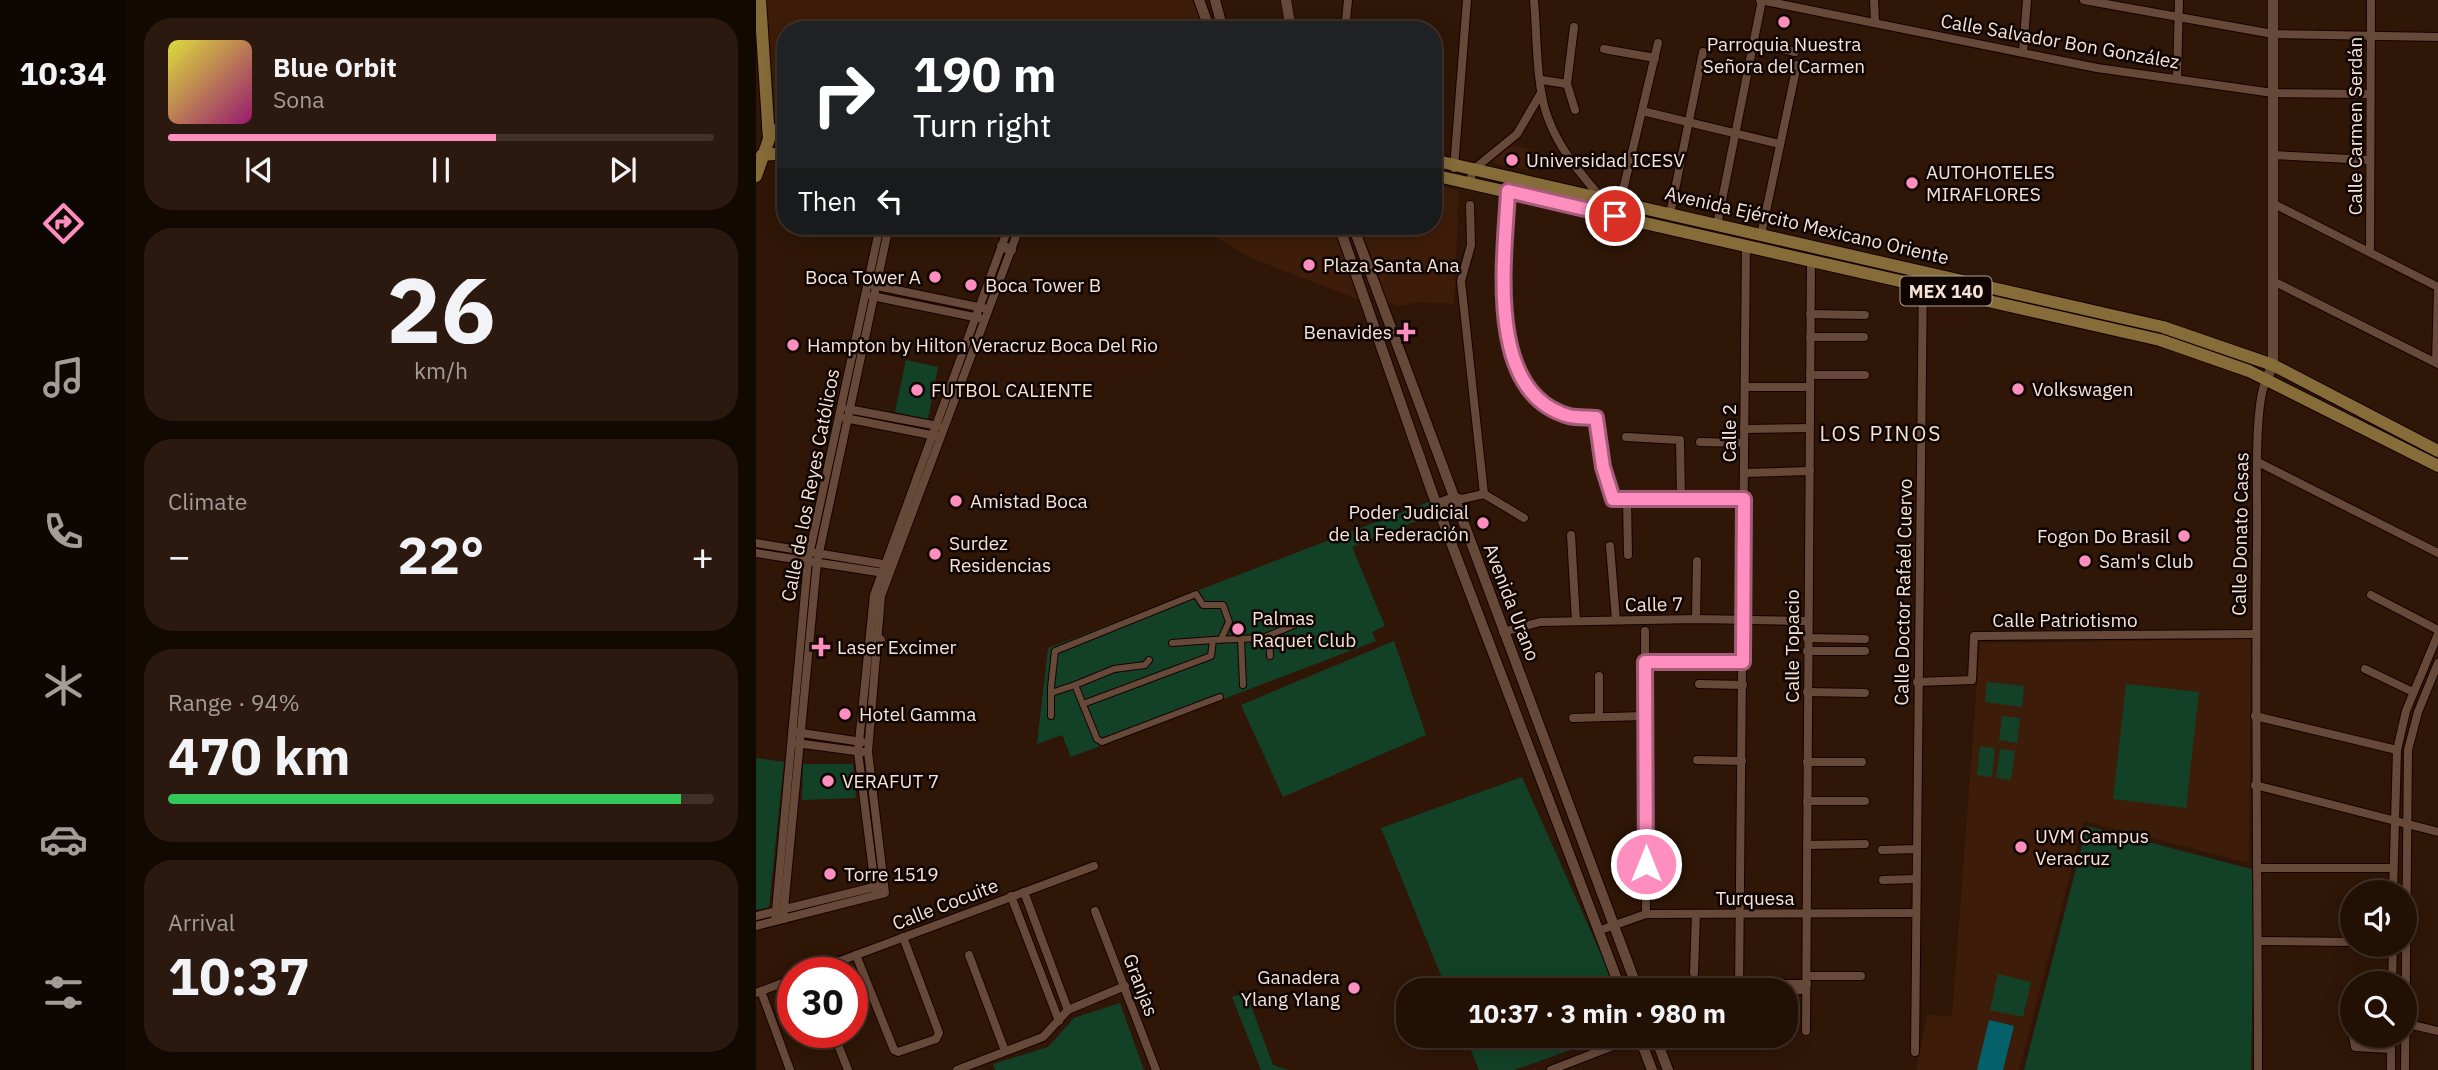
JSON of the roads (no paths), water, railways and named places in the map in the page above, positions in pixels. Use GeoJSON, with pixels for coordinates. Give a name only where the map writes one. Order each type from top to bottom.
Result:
{"type":"FeatureCollection","features":[{"type":"Feature","properties":{"kind":"main road"},"geometry":{"type":"LineString","coordinates":[[756,176],[759,158],[768,139],[762,114],[760,0]]}},
{"type":"Feature","properties":{"kind":"main road"},"geometry":{"type":"LineString","coordinates":[[1199,0],[1207,21]]}},
{"type":"Feature","properties":{"kind":"main road"},"geometry":{"type":"LineString","coordinates":[[1214,0],[1220,21]]}},
{"type":"Feature","properties":{"kind":"main road"},"geometry":{"type":"LineString","coordinates":[[762,114],[777,129]]}},
{"type":"Feature","properties":{"kind":"main road"},"geometry":{"type":"LineString","coordinates":[[759,158],[777,155]]}},
{"type":"Feature","properties":{"kind":"main road","name":"Avenida Ejército Mexicano Oriente"},"geometry":{"type":"LineString","coordinates":[[1442,162],[2163,327],[2273,365],[2438,450]]}},
{"type":"Feature","properties":{"kind":"main road","name":"Avenida Ejército Mexicano Oriente"},"geometry":{"type":"LineString","coordinates":[[1442,176],[2160,340],[2223,360],[2438,466]]}},
{"type":"Feature","properties":{"kind":"main road","name":"Avenida Urano"},"geometry":{"type":"LineString","coordinates":[[1342,235],[1438,505],[1616,978]]}},
{"type":"Feature","properties":{"kind":"main road","name":"Avenida Urano"},"geometry":{"type":"LineString","coordinates":[[1356,235],[1634,978]]}},
{"type":"Feature","properties":{"kind":"main road"},"geometry":{"type":"LineString","coordinates":[[1467,582],[1483,576]]}},
{"type":"Feature","properties":{"kind":"main road"},"geometry":{"type":"LineString","coordinates":[[1644,1048],[1652,1070]]}},
{"type":"Feature","properties":{"kind":"main road"},"geometry":{"type":"LineString","coordinates":[[1660,1048],[1668,1070]]}},
{"type":"Feature","properties":{"kind":"street"},"geometry":{"type":"LineString","coordinates":[[1286,0],[1290,21]]}},
{"type":"Feature","properties":{"kind":"street"},"geometry":{"type":"LineString","coordinates":[[1346,21],[1348,0]]}},
{"type":"Feature","properties":{"kind":"street"},"geometry":{"type":"LineString","coordinates":[[1452,179],[1467,0]]}},
{"type":"Feature","properties":{"kind":"street"},"geometry":{"type":"LineString","coordinates":[[1535,0],[1541,93],[1547,118],[1560,145],[1602,199]]}},
{"type":"Feature","properties":{"kind":"street"},"geometry":{"type":"LineString","coordinates":[[1717,225],[1762,0]]}},
{"type":"Feature","properties":{"kind":"street","name":"Calle Salvador Bon González"},"geometry":{"type":"LineString","coordinates":[[1762,0],[2097,68],[2273,93],[2370,94]]}},
{"type":"Feature","properties":{"kind":"street"},"geometry":{"type":"LineString","coordinates":[[1874,0],[1875,21]]}},
{"type":"Feature","properties":{"kind":"street"},"geometry":{"type":"LineString","coordinates":[[2022,52],[2027,0]]}},
{"type":"Feature","properties":{"kind":"street"},"geometry":{"type":"LineString","coordinates":[[2084,0],[2273,34],[2438,37]]}},
{"type":"Feature","properties":{"kind":"street"},"geometry":{"type":"LineString","coordinates":[[2177,79],[2179,0]]}},
{"type":"Feature","properties":{"kind":"street","name":"Calle Donato Casas"},"geometry":{"type":"LineString","coordinates":[[2258,1070],[2255,716],[2258,462],[2262,395],[2273,365],[2273,0]]}},
{"type":"Feature","properties":{"kind":"street","name":"Calle Carmen Serdán"},"geometry":{"type":"LineString","coordinates":[[2370,252],[2371,0]]}},
{"type":"Feature","properties":{"kind":"street"},"geometry":{"type":"LineString","coordinates":[[1574,27],[1567,84],[1575,110]]}},
{"type":"Feature","properties":{"kind":"street"},"geometry":{"type":"LineString","coordinates":[[1620,203],[1658,43]]}},
{"type":"Feature","properties":{"kind":"street"},"geometry":{"type":"LineString","coordinates":[[1754,43],[1795,52]]}},
{"type":"Feature","properties":{"kind":"street"},"geometry":{"type":"LineString","coordinates":[[1604,50],[1655,58]]}},
{"type":"Feature","properties":{"kind":"street"},"geometry":{"type":"LineString","coordinates":[[1670,214],[1703,52]]}},
{"type":"Feature","properties":{"kind":"street"},"geometry":{"type":"LineString","coordinates":[[1761,235],[1797,65]]}},
{"type":"Feature","properties":{"kind":"street"},"geometry":{"type":"LineString","coordinates":[[1542,80],[1567,84]]}},
{"type":"Feature","properties":{"kind":"street"},"geometry":{"type":"LineString","coordinates":[[1469,183],[1474,169],[1517,134],[1541,93]]}},
{"type":"Feature","properties":{"kind":"street"},"geometry":{"type":"LineString","coordinates":[[1642,111],[1780,144]]}},
{"type":"Feature","properties":{"kind":"street"},"geometry":{"type":"LineString","coordinates":[[2273,155],[2369,160]]}},
{"type":"Feature","properties":{"kind":"street"},"geometry":{"type":"LineString","coordinates":[[1511,178],[1508,191],[1504,303],[1512,358],[1532,390],[1546,404],[1568,416],[1596,418],[1603,467],[1613,499],[1744,499]]}},
{"type":"Feature","properties":{"kind":"street"},"geometry":{"type":"LineString","coordinates":[[2273,281],[2437,364],[2438,288],[2274,204]]}},
{"type":"Feature","properties":{"kind":"street"},"geometry":{"type":"LineString","coordinates":[[1470,205],[1471,245],[1461,281],[1484,494]]}},
{"type":"Feature","properties":{"kind":"street","name":"Calle de los Reyes Católicos"},"geometry":{"type":"LineString","coordinates":[[845,413],[878,235]]}},
{"type":"Feature","properties":{"kind":"street","name":"Calle de los Reyes Católicos"},"geometry":{"type":"LineString","coordinates":[[780,910],[790,731],[813,557],[887,235]]}},
{"type":"Feature","properties":{"kind":"street"},"geometry":{"type":"LineString","coordinates":[[880,890],[865,746],[875,639],[874,595],[985,320],[1007,248],[1008,235]]}},
{"type":"Feature","properties":{"kind":"street"},"geometry":{"type":"LineString","coordinates":[[886,569],[930,435],[974,317],[1015,235]]}},
{"type":"Feature","properties":{"kind":"street","name":"Calle 2"},"geometry":{"type":"LineString","coordinates":[[1739,978],[1746,245]]}},
{"type":"Feature","properties":{"kind":"street","name":"Calle Topacio"},"geometry":{"type":"LineString","coordinates":[[1806,1031],[1811,261]]}},
{"type":"Feature","properties":{"kind":"street","name":"Calle Doctor Rafaél Cuervo"},"geometry":{"type":"LineString","coordinates":[[1915,1052],[1923,271]]}},
{"type":"Feature","properties":{"kind":"street"},"geometry":{"type":"LineString","coordinates":[[868,284],[989,309]]}},
{"type":"Feature","properties":{"kind":"street"},"geometry":{"type":"LineString","coordinates":[[865,295],[985,320]]}},
{"type":"Feature","properties":{"kind":"street"},"geometry":{"type":"LineString","coordinates":[[1810,314],[1865,315]]}},
{"type":"Feature","properties":{"kind":"street"},"geometry":{"type":"LineString","coordinates":[[1810,337],[1864,337]]}},
{"type":"Feature","properties":{"kind":"street"},"geometry":{"type":"LineString","coordinates":[[1810,375],[1865,375]]}},
{"type":"Feature","properties":{"kind":"street"},"geometry":{"type":"LineString","coordinates":[[1745,387],[1810,387]]}},
{"type":"Feature","properties":{"kind":"street"},"geometry":{"type":"LineString","coordinates":[[845,413],[944,427]]}},
{"type":"Feature","properties":{"kind":"street"},"geometry":{"type":"LineString","coordinates":[[845,413],[940,437]]}},
{"type":"Feature","properties":{"kind":"street"},"geometry":{"type":"LineString","coordinates":[[1744,429],[1809,428]]}},
{"type":"Feature","properties":{"kind":"street"},"geometry":{"type":"LineString","coordinates":[[1626,437],[1680,440],[1681,499]]}},
{"type":"Feature","properties":{"kind":"street"},"geometry":{"type":"LineString","coordinates":[[1700,442],[1744,443]]}},
{"type":"Feature","properties":{"kind":"street"},"geometry":{"type":"LineString","coordinates":[[2258,462],[2438,553]]}},
{"type":"Feature","properties":{"kind":"street"},"geometry":{"type":"LineString","coordinates":[[1745,473],[1810,471]]}},
{"type":"Feature","properties":{"kind":"street"},"geometry":{"type":"LineString","coordinates":[[1438,505],[1484,494],[1524,518]]}},
{"type":"Feature","properties":{"kind":"street"},"geometry":{"type":"LineString","coordinates":[[1627,499],[1628,555]]}},
{"type":"Feature","properties":{"kind":"street"},"geometry":{"type":"LineString","coordinates":[[1571,535],[1576,621]]}},
{"type":"Feature","properties":{"kind":"street"},"geometry":{"type":"LineString","coordinates":[[756,543],[813,557],[886,569]]}},
{"type":"Feature","properties":{"kind":"street"},"geometry":{"type":"LineString","coordinates":[[761,554],[767,545]]}},
{"type":"Feature","properties":{"kind":"street"},"geometry":{"type":"LineString","coordinates":[[1611,546],[1616,621]]}},
{"type":"Feature","properties":{"kind":"street"},"geometry":{"type":"LineString","coordinates":[[761,554],[813,557]]}},
{"type":"Feature","properties":{"kind":"street","name":"Calle de los Reyes Católicos"},"geometry":{"type":"LineString","coordinates":[[779,920],[799,744],[813,557]]}},
{"type":"Feature","properties":{"kind":"street"},"geometry":{"type":"LineString","coordinates":[[1696,619],[1697,561]]}},
{"type":"Feature","properties":{"kind":"street"},"geometry":{"type":"LineString","coordinates":[[1051,716],[1055,651],[1196,594],[1203,605],[1223,605],[1232,638]]}},
{"type":"Feature","properties":{"kind":"street"},"geometry":{"type":"LineString","coordinates":[[2371,595],[2438,632],[2413,692],[2397,750],[2393,880]]}},
{"type":"Feature","properties":{"kind":"street"},"geometry":{"type":"LineString","coordinates":[[1172,643],[1269,636],[1294,625],[1297,618]]}},
{"type":"Feature","properties":{"kind":"street","name":"Calle 7"},"geometry":{"type":"LineString","coordinates":[[1503,632],[1527,623],[1576,621],[1808,621]]}},
{"type":"Feature","properties":{"kind":"street"},"geometry":{"type":"LineString","coordinates":[[1083,704],[1211,656],[1217,639],[1228,629]]}},
{"type":"Feature","properties":{"kind":"street"},"geometry":{"type":"LineString","coordinates":[[1645,631],[1646,914]]}},
{"type":"Feature","properties":{"kind":"street","name":"Calle Patriotismo"},"geometry":{"type":"LineString","coordinates":[[1917,682],[1972,680],[1974,636],[2256,634]]}},
{"type":"Feature","properties":{"kind":"street"},"geometry":{"type":"LineString","coordinates":[[1269,636],[1270,656]]}},
{"type":"Feature","properties":{"kind":"street"},"geometry":{"type":"LineString","coordinates":[[1807,638],[1865,639]]}},
{"type":"Feature","properties":{"kind":"street"},"geometry":{"type":"LineString","coordinates":[[1241,640],[1243,685]]}},
{"type":"Feature","properties":{"kind":"street"},"geometry":{"type":"LineString","coordinates":[[1807,651],[1865,651]]}},
{"type":"Feature","properties":{"kind":"street"},"geometry":{"type":"LineString","coordinates":[[1051,693],[1114,669],[1145,665],[1149,660]]}},
{"type":"Feature","properties":{"kind":"street"},"geometry":{"type":"LineString","coordinates":[[1645,662],[1743,662]]}},
{"type":"Feature","properties":{"kind":"street"},"geometry":{"type":"LineString","coordinates":[[2406,971],[2408,750],[2418,712],[2438,663]]}},
{"type":"Feature","properties":{"kind":"street"},"geometry":{"type":"LineString","coordinates":[[2365,669],[2413,692]]}},
{"type":"Feature","properties":{"kind":"street"},"geometry":{"type":"LineString","coordinates":[[1599,676],[1599,717]]}},
{"type":"Feature","properties":{"kind":"street"},"geometry":{"type":"LineString","coordinates":[[1699,684],[1743,685]]}},
{"type":"Feature","properties":{"kind":"street"},"geometry":{"type":"LineString","coordinates":[[1075,685],[1097,739],[1102,742],[1220,697]]}},
{"type":"Feature","properties":{"kind":"street"},"geometry":{"type":"LineString","coordinates":[[1807,692],[1865,692]]}},
{"type":"Feature","properties":{"kind":"street"},"geometry":{"type":"LineString","coordinates":[[1573,718],[1646,716]]}},
{"type":"Feature","properties":{"kind":"street"},"geometry":{"type":"LineString","coordinates":[[2255,716],[2397,750]]}},
{"type":"Feature","properties":{"kind":"street"},"geometry":{"type":"LineString","coordinates":[[790,731],[865,746]]}},
{"type":"Feature","properties":{"kind":"street"},"geometry":{"type":"LineString","coordinates":[[790,742],[858,752],[865,746]]}},
{"type":"Feature","properties":{"kind":"street"},"geometry":{"type":"LineString","coordinates":[[858,752],[880,890]]}},
{"type":"Feature","properties":{"kind":"street"},"geometry":{"type":"LineString","coordinates":[[1697,760],[1742,761]]}},
{"type":"Feature","properties":{"kind":"street"},"geometry":{"type":"LineString","coordinates":[[1807,762],[1862,762]]}},
{"type":"Feature","properties":{"kind":"street"},"geometry":{"type":"LineString","coordinates":[[2255,785],[2438,832]]}},
{"type":"Feature","properties":{"kind":"street"},"geometry":{"type":"LineString","coordinates":[[1807,801],[1865,801]]}},
{"type":"Feature","properties":{"kind":"street"},"geometry":{"type":"LineString","coordinates":[[1807,845],[1865,844]]}},
{"type":"Feature","properties":{"kind":"street"},"geometry":{"type":"LineString","coordinates":[[1882,850],[1917,849]]}},
{"type":"Feature","properties":{"kind":"street","name":"Calle Cocuite"},"geometry":{"type":"LineString","coordinates":[[851,957],[1094,866]]}},
{"type":"Feature","properties":{"kind":"street"},"geometry":{"type":"LineString","coordinates":[[2257,868],[2393,868]]}},
{"type":"Feature","properties":{"kind":"street"},"geometry":{"type":"LineString","coordinates":[[1882,880],[1916,879]]}},
{"type":"Feature","properties":{"kind":"street"},"geometry":{"type":"LineString","coordinates":[[756,916],[880,890]]}},
{"type":"Feature","properties":{"kind":"street"},"geometry":{"type":"LineString","coordinates":[[756,926],[880,890]]}},
{"type":"Feature","properties":{"kind":"street"},"geometry":{"type":"LineString","coordinates":[[1024,891],[1068,1010]]}},
{"type":"Feature","properties":{"kind":"street"},"geometry":{"type":"LineString","coordinates":[[1011,896],[1059,1021]]}},
{"type":"Feature","properties":{"kind":"street","name":"Granjas"},"geometry":{"type":"LineString","coordinates":[[1094,911],[1156,1070]]}},
{"type":"Feature","properties":{"kind":"street","name":"Turquesa"},"geometry":{"type":"LineString","coordinates":[[1598,931],[1646,914],[1916,913]]}},
{"type":"Feature","properties":{"kind":"street"},"geometry":{"type":"LineString","coordinates":[[1694,972],[1696,914]]}},
{"type":"Feature","properties":{"kind":"street"},"geometry":{"type":"LineString","coordinates":[[856,955],[894,1050],[898,1052],[936,1039],[939,1033],[903,937]]}},
{"type":"Feature","properties":{"kind":"street"},"geometry":{"type":"LineString","coordinates":[[2258,941],[2340,942]]}},
{"type":"Feature","properties":{"kind":"street"},"geometry":{"type":"LineString","coordinates":[[969,955],[1005,1051]]}},
{"type":"Feature","properties":{"kind":"street"},"geometry":{"type":"LineString","coordinates":[[1798,984],[1861,976]]}},
{"type":"Feature","properties":{"kind":"street"},"geometry":{"type":"LineString","coordinates":[[777,985],[759,992],[790,1070]]}},
{"type":"Feature","properties":{"kind":"street"},"geometry":{"type":"LineString","coordinates":[[957,1070],[1046,1035],[1068,1010],[1125,986]]}},
{"type":"Feature","properties":{"kind":"street"},"geometry":{"type":"LineString","coordinates":[[2417,1026],[2438,1031]]}},
{"type":"Feature","properties":{"kind":"street"},"geometry":{"type":"LineString","coordinates":[[839,1048],[848,1070]]}},
{"type":"Feature","properties":{"kind":"street"},"geometry":{"type":"LineString","coordinates":[[1551,1070],[1566,1067],[1611,1048]]}},
{"type":"Feature","properties":{"kind":"street"},"geometry":{"type":"LineString","coordinates":[[2373,1048],[2391,1049],[2391,1070]]}},
{"type":"Feature","properties":{"kind":"street"},"geometry":{"type":"LineString","coordinates":[[2405,1048],[2405,1070]]}},
{"type":"Feature","properties":{"kind":"street"},"geometry":{"type":"LineString","coordinates":[[985,1060],[989,1070]]}},
{"type":"Feature","properties":{"kind":"water"},"geometry":{"type":"Polygon","coordinates":[[[1989,1020],[2014,1026],[2003,1070],[1977,1070],[1989,1020]]]}},
{"type":"Feature","properties":{"kind":"place","name":"Parroquia Nuestra Señora del Carmen"},"geometry":{"type":"Point","coordinates":[1784,22]}},
{"type":"Feature","properties":{"kind":"place","name":"Universidad ICESV"},"geometry":{"type":"Point","coordinates":[1512,160]}},
{"type":"Feature","properties":{"kind":"place","name":"AUTOHOTELES MIRAFLORES"},"geometry":{"type":"Point","coordinates":[1912,183]}},
{"type":"Feature","properties":{"kind":"place","name":"Plaza Santa Ana"},"geometry":{"type":"Point","coordinates":[1309,265]}},
{"type":"Feature","properties":{"kind":"place","name":"Boca Tower A"},"geometry":{"type":"Point","coordinates":[935,277]}},
{"type":"Feature","properties":{"kind":"place","name":"Boca Tower B"},"geometry":{"type":"Point","coordinates":[971,285]}},
{"type":"Feature","properties":{"kind":"place","name":"Benavides"},"geometry":{"type":"Point","coordinates":[1406,332]}},
{"type":"Feature","properties":{"kind":"place","name":"Hampton by Hilton Veracruz Boca Del Rio"},"geometry":{"type":"Point","coordinates":[793,345]}},
{"type":"Feature","properties":{"kind":"place","name":"Volkswagen"},"geometry":{"type":"Point","coordinates":[2018,389]}},
{"type":"Feature","properties":{"kind":"place","name":"FUTBOL CALIENTE"},"geometry":{"type":"Point","coordinates":[917,390]}},
{"type":"Feature","properties":{"kind":"place","name":"Amistad Boca"},"geometry":{"type":"Point","coordinates":[956,501]}},
{"type":"Feature","properties":{"kind":"place","name":"Poder Judicial de la Federación"},"geometry":{"type":"Point","coordinates":[1483,523]}},
{"type":"Feature","properties":{"kind":"place","name":"Fogon Do Brasil"},"geometry":{"type":"Point","coordinates":[2184,536]}},
{"type":"Feature","properties":{"kind":"place","name":"Surdez Residencias"},"geometry":{"type":"Point","coordinates":[935,554]}},
{"type":"Feature","properties":{"kind":"place","name":"Sam's Club"},"geometry":{"type":"Point","coordinates":[2085,561]}},
{"type":"Feature","properties":{"kind":"place","name":"Palmas Raquet Club"},"geometry":{"type":"Point","coordinates":[1238,629]}},
{"type":"Feature","properties":{"kind":"place","name":"Laser Excimer"},"geometry":{"type":"Point","coordinates":[821,647]}},
{"type":"Feature","properties":{"kind":"place","name":"Hotel Gamma"},"geometry":{"type":"Point","coordinates":[845,714]}},
{"type":"Feature","properties":{"kind":"place","name":"VERAFUT 7"},"geometry":{"type":"Point","coordinates":[828,781]}},
{"type":"Feature","properties":{"kind":"place","name":"UVM Campus Veracruz"},"geometry":{"type":"Point","coordinates":[2021,847]}},
{"type":"Feature","properties":{"kind":"place","name":"Torre 1519"},"geometry":{"type":"Point","coordinates":[830,874]}},
{"type":"Feature","properties":{"kind":"place","name":"Ganadera Ylang Ylang"},"geometry":{"type":"Point","coordinates":[1354,988]}},
{"type":"Feature","properties":{"kind":"district","name":"LOS PINOS"},"geometry":{"type":"Point","coordinates":[1881,433]}}]}
